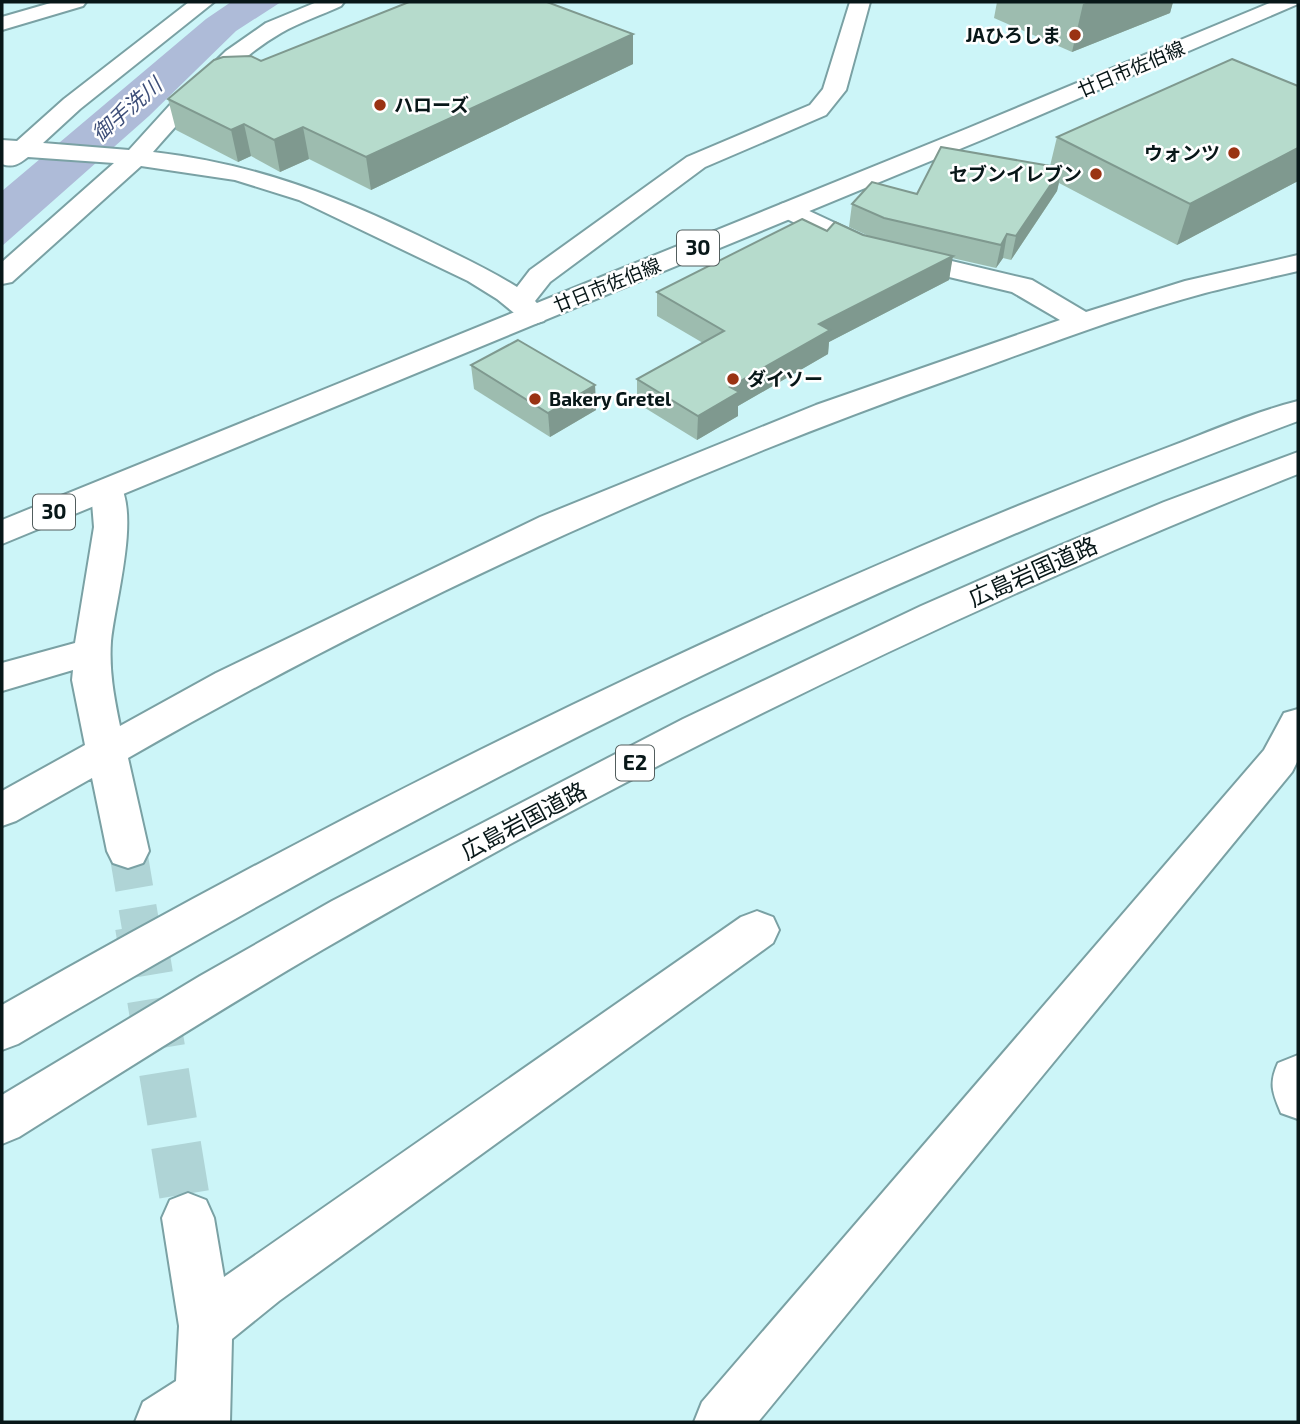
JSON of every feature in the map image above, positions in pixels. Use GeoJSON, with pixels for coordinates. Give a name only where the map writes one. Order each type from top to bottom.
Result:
{"type":"FeatureCollection","features":[{"type":"Feature","properties":{"kind":"main road"},"geometry":{"type":"LineString","coordinates":[[2,24],[76,2]]}},
{"type":"Feature","properties":{"kind":"main road"},"geometry":{"type":"LineString","coordinates":[[2,167],[18,148],[187,11],[204,2]]}},
{"type":"Feature","properties":{"kind":"main road"},"geometry":{"type":"LineString","coordinates":[[2,276],[234,56],[274,28],[334,2]]}},
{"type":"Feature","properties":{"kind":"main road"},"geometry":{"type":"LineString","coordinates":[[527,309],[529,288],[547,271],[696,162],[802,118],[823,105],[834,90],[860,2]]}},
{"type":"Feature","properties":{"kind":"main road","name":"廿日市佐伯線"},"geometry":{"type":"LineString","coordinates":[[2,533],[527,309],[790,210],[1289,2]]}},
{"type":"Feature","properties":{"kind":"main road"},"geometry":{"type":"LineString","coordinates":[[18,148],[126,157],[226,171],[309,195],[487,279],[527,309]]}},
{"type":"Feature","properties":{"kind":"main road"},"geometry":{"type":"LineString","coordinates":[[790,210],[871,250],[1022,286],[1083,322]]}},
{"type":"Feature","properties":{"kind":"main road"},"geometry":{"type":"LineString","coordinates":[[2,810],[229,683],[552,525],[827,412],[1083,322],[1195,287],[1298,263]]}},
{"type":"Feature","properties":{"kind":"main road"},"geometry":{"type":"LineString","coordinates":[[2,1029],[302,858],[538,738],[877,578],[1035,510],[1184,451],[1298,410]]}},
{"type":"Feature","properties":{"kind":"main road","name":"広島岩国道路"},"geometry":{"type":"LineString","coordinates":[[2,1121],[345,916],[583,789],[923,621],[1082,550],[1298,463]]}},
{"type":"Feature","properties":{"kind":"main road"},"geometry":{"type":"LineString","coordinates":[[107,490],[111,527],[92,651],[91,680],[128,851]]}},
{"type":"Feature","properties":{"kind":"main road"},"geometry":{"type":"LineString","coordinates":[[2,677],[92,651]]}},
{"type":"Feature","properties":{"kind":"main road"},"geometry":{"type":"LineString","coordinates":[[722,1422],[1278,761],[1298,723]]}},
{"type":"Feature","properties":{"kind":"main road"},"geometry":{"type":"LineString","coordinates":[[205,1326],[260,1282],[757,930]]}},
{"type":"Feature","properties":{"kind":"main road"},"geometry":{"type":"LineString","coordinates":[[1298,1077],[1295,1078],[1298,1097]]}},
{"type":"Feature","properties":{"kind":"main road"},"geometry":{"type":"LineString","coordinates":[[188,1218],[205,1326],[190,1413]]}},
{"type":"Feature","properties":{"kind":"water","name":"御手洗川"},"geometry":{"type":"Polygon","coordinates":[[[231,2],[281,2],[236,31],[149,116],[2,246],[2,191],[206,19],[231,2]]]}},
{"type":"Feature","properties":{"kind":"building","name":"ハローズ"},"geometry":{"type":"Polygon","coordinates":[[[409,2],[547,2],[633,34],[366,157],[303,127],[274,140],[244,124],[231,130],[168,99],[214,60],[251,56],[261,61],[409,2]]]}},
{"type":"Feature","properties":{"kind":"building"},"geometry":{"type":"Polygon","coordinates":[[[1232,59],[1298,86],[1298,148],[1190,204],[1057,137],[1232,59]]]}},
{"type":"Feature","properties":{"kind":"building"},"geometry":{"type":"Polygon","coordinates":[[[941,147],[1062,168],[1016,236],[1007,234],[1001,245],[884,218],[852,204],[872,182],[917,194],[941,147]]]}},
{"type":"Feature","properties":{"kind":"building"},"geometry":{"type":"Polygon","coordinates":[[[802,219],[827,231],[835,222],[863,235],[953,256],[819,324],[830,330],[730,387],[739,392],[698,416],[637,379],[724,331],[657,292],[802,219]]]}},
{"type":"Feature","properties":{"kind":"building"},"geometry":{"type":"Polygon","coordinates":[[[518,340],[595,385],[548,413],[471,365],[518,340]]]}},
{"type":"Feature","properties":{"kind":"tunnel"},"geometry":{"type":"LineString","coordinates":[[128,851],[141,928]]}},
{"type":"Feature","properties":{"kind":"tunnel"},"geometry":{"type":"LineString","coordinates":[[140,926],[188,1218]]}},
{"type":"Feature","properties":{"kind":"place","name":"JAひろしま"},"geometry":{"type":"Point","coordinates":[1075,35]}},
{"type":"Feature","properties":{"kind":"place","name":"ハローズ"},"geometry":{"type":"Point","coordinates":[380,105]}},
{"type":"Feature","properties":{"kind":"place","name":"ウォンツ"},"geometry":{"type":"Point","coordinates":[1234,153]}},
{"type":"Feature","properties":{"kind":"place","name":"セブンイレブン"},"geometry":{"type":"Point","coordinates":[1096,174]}},
{"type":"Feature","properties":{"kind":"place","name":"ダイソー"},"geometry":{"type":"Point","coordinates":[733,379]}},
{"type":"Feature","properties":{"kind":"place","name":"Bakery Gretel"},"geometry":{"type":"Point","coordinates":[535,399]}}]}
